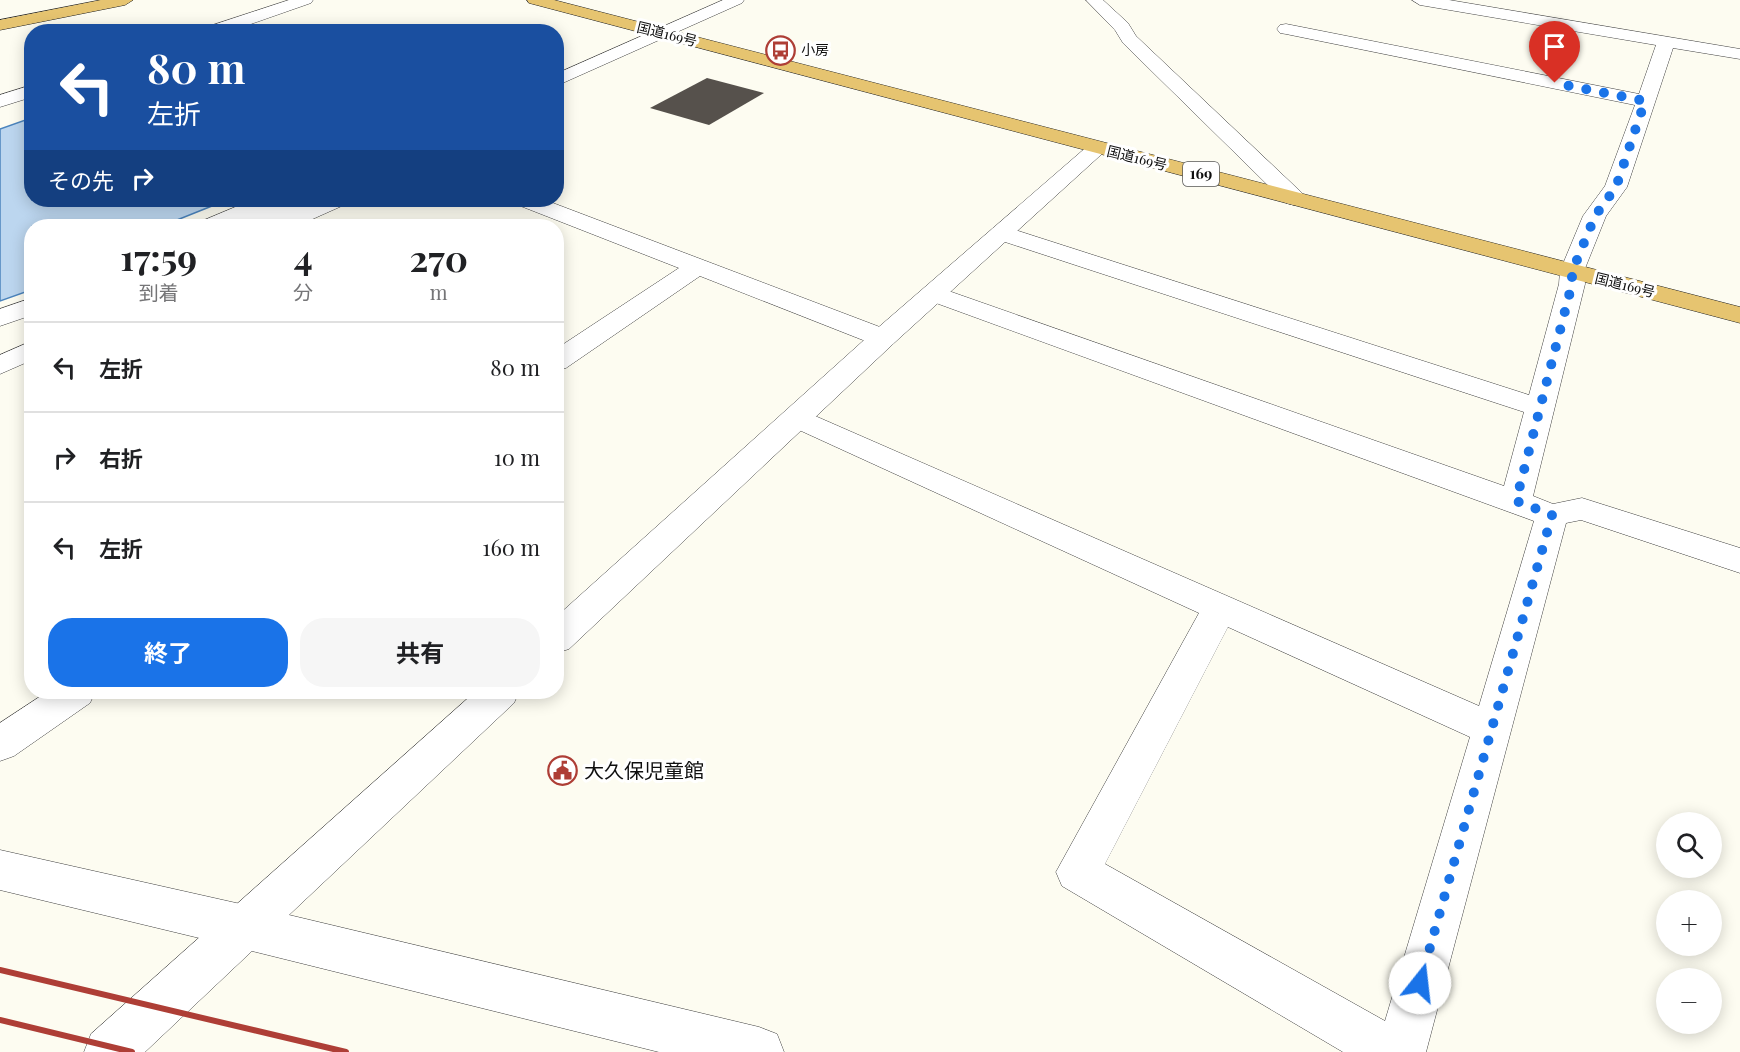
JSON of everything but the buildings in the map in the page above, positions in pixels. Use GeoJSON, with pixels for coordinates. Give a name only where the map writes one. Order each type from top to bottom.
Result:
{"type":"FeatureCollection","features":[{"type":"Feature","properties":{"kind":"highway"},"geometry":{"type":"LineString","coordinates":[[0,16],[77,0]]}},
{"type":"Feature","properties":{"kind":"highway"},"geometry":{"type":"LineString","coordinates":[[0,25],[125,0]]}},
{"type":"Feature","properties":{"kind":"highway","name":"国道169号"},"geometry":{"type":"LineString","coordinates":[[535,0],[1740,315]]}},
{"type":"Feature","properties":{"kind":"street"},"geometry":{"type":"LineString","coordinates":[[234,24],[305,0]]}},
{"type":"Feature","properties":{"kind":"street"},"geometry":{"type":"LineString","coordinates":[[564,77],[736,0]]}},
{"type":"Feature","properties":{"kind":"street"},"geometry":{"type":"LineString","coordinates":[[1094,0],[1122,27],[1129,39],[1294,198]]}},
{"type":"Feature","properties":{"kind":"street"},"geometry":{"type":"LineString","coordinates":[[1420,0],[1740,54]]}},
{"type":"Feature","properties":{"kind":"street"},"geometry":{"type":"LineString","coordinates":[[1286,29],[1645,101]]}},
{"type":"Feature","properties":{"kind":"street"},"geometry":{"type":"LineString","coordinates":[[1516,501],[1572,284],[1572,272],[1595,216],[1616,187],[1666,42]]}},
{"type":"Feature","properties":{"kind":"street"},"geometry":{"type":"LineString","coordinates":[[0,101],[24,94]]}},
{"type":"Feature","properties":{"kind":"street"},"geometry":{"type":"LineString","coordinates":[[564,632],[883,338],[1097,148]]}},
{"type":"Feature","properties":{"kind":"street"},"geometry":{"type":"LineString","coordinates":[[226,219],[254,207]]}},
{"type":"Feature","properties":{"kind":"street"},"geometry":{"type":"LineString","coordinates":[[261,219],[287,207]]}},
{"type":"Feature","properties":{"kind":"street"},"geometry":{"type":"LineString","coordinates":[[295,219],[321,207]]}},
{"type":"Feature","properties":{"kind":"street"},"geometry":{"type":"LineString","coordinates":[[537,207],[556,219]]}},
{"type":"Feature","properties":{"kind":"street"},"geometry":{"type":"LineString","coordinates":[[564,223],[698,266],[883,338]]}},
{"type":"Feature","properties":{"kind":"street"},"geometry":{"type":"LineString","coordinates":[[1001,232],[1541,408]]}},
{"type":"Feature","properties":{"kind":"street"},"geometry":{"type":"LineString","coordinates":[[564,357],[698,266]]}},
{"type":"Feature","properties":{"kind":"street"},"geometry":{"type":"LineString","coordinates":[[934,294],[1552,515],[1582,509],[1740,561]]}},
{"type":"Feature","properties":{"kind":"street"},"geometry":{"type":"LineString","coordinates":[[0,318],[24,309]]}},
{"type":"Feature","properties":{"kind":"street"},"geometry":{"type":"LineString","coordinates":[[0,341],[24,330]]}},
{"type":"Feature","properties":{"kind":"street"},"geometry":{"type":"LineString","coordinates":[[0,366],[24,353]]}},
{"type":"Feature","properties":{"kind":"street"},"geometry":{"type":"LineString","coordinates":[[796,418],[1491,729]]}},
{"type":"Feature","properties":{"kind":"street"},"geometry":{"type":"LineString","coordinates":[[1401,1052],[1552,515]]}},
{"type":"Feature","properties":{"kind":"street"},"geometry":{"type":"LineString","coordinates":[[1219,609],[1078,872],[1391,1052]]}},
{"type":"Feature","properties":{"kind":"street"},"geometry":{"type":"LineString","coordinates":[[0,744],[66,699]]}},
{"type":"Feature","properties":{"kind":"street"},"geometry":{"type":"LineString","coordinates":[[109,1052],[492,699]]}},
{"type":"Feature","properties":{"kind":"street"},"geometry":{"type":"LineString","coordinates":[[0,870],[759,1052]]}},
{"type":"Feature","properties":{"kind":"water"},"geometry":{"type":"Polygon","coordinates":[[[24,120],[24,207],[210,207],[180,219],[24,219],[24,292],[0,301],[0,129],[24,120]]]}},
{"type":"Feature","properties":{"kind":"railway"},"geometry":{"type":"LineString","coordinates":[[0,970],[346,1052]]}},
{"type":"Feature","properties":{"kind":"railway"},"geometry":{"type":"LineString","coordinates":[[0,1020],[132,1052]]}},
{"type":"Feature","properties":{"kind":"place","name":"小房"},"geometry":{"type":"Point","coordinates":[780,50]}},
{"type":"Feature","properties":{"kind":"place","name":"大久保児童館"},"geometry":{"type":"Point","coordinates":[563,771]}},
{"type":"Feature","properties":{"kind":"route"},"geometry":{"type":"LineString","coordinates":[[1420,983],[1552,515],[1516,501],[1572,284],[1572,272],[1595,216],[1616,187],[1645,101],[1555,83]]}}]}
